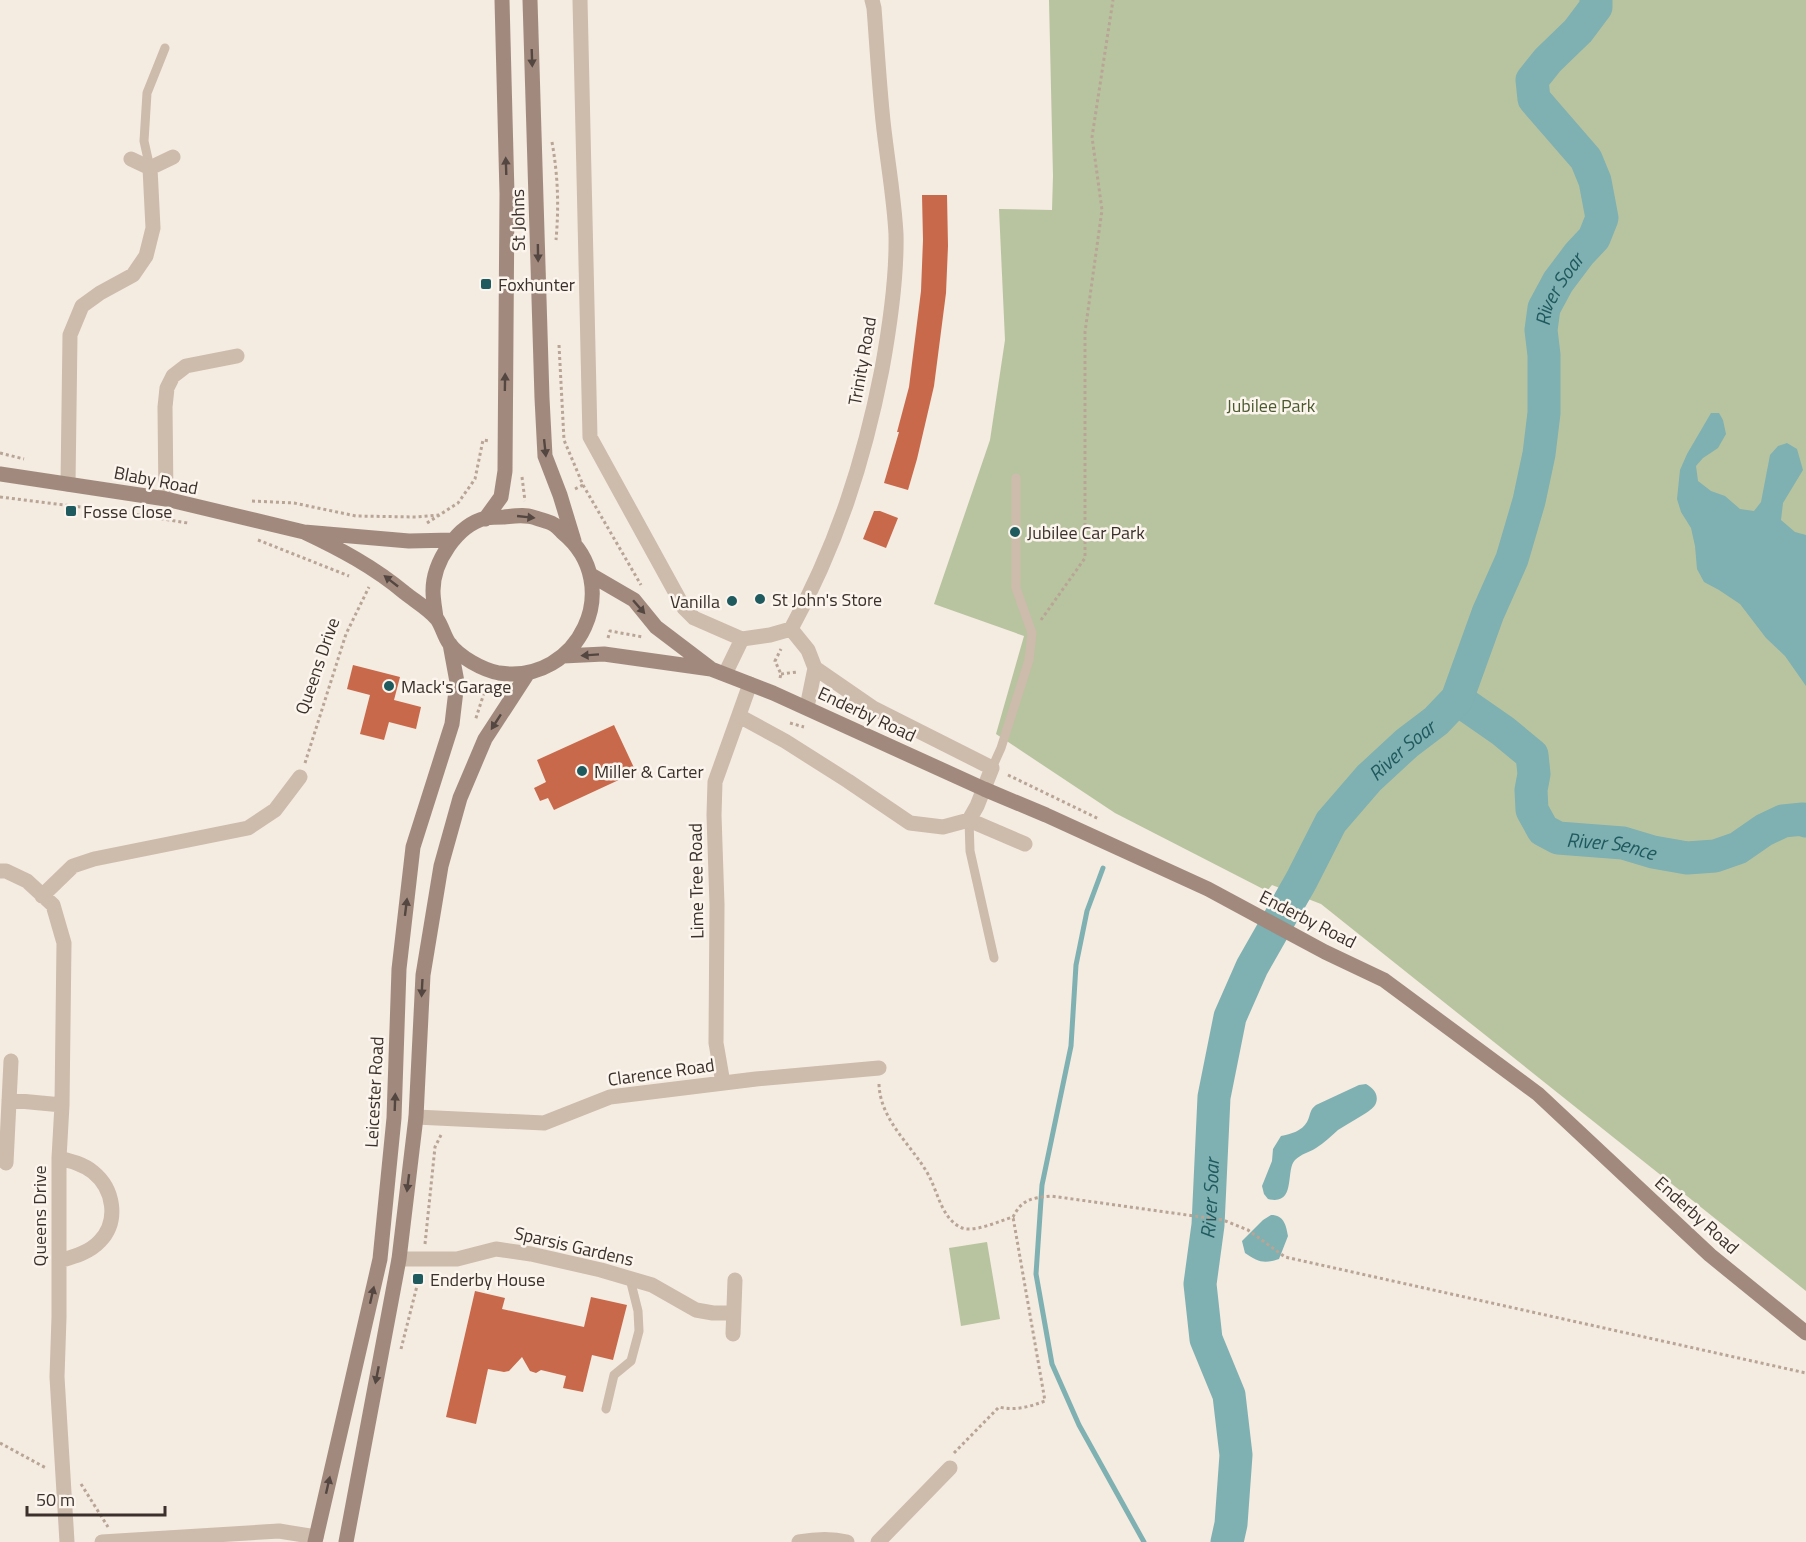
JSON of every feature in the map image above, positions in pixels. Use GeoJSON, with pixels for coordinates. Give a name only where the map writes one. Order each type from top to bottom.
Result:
{"type":"FeatureCollection","features":[{"type":"Feature","properties":{"kind":"main road","name":"St Johns"},"geometry":{"type":"LineString","coordinates":[[485,519],[501,497],[505,471],[507,194],[502,0]]}},
{"type":"Feature","properties":{"kind":"main road","name":"St Johns"},"geometry":{"type":"LineString","coordinates":[[530,0],[545,456],[574,542]]}},
{"type":"Feature","properties":{"kind":"main road","name":"Blaby Road"},"geometry":{"type":"LineString","coordinates":[[0,474],[166,500],[304,532],[409,542],[453,540]]}},
{"type":"Feature","properties":{"kind":"main road"},"geometry":{"type":"LineString","coordinates":[[528,515],[553,524],[574,542],[586,559],[591,574],[592,605],[583,632],[563,656],[546,667],[528,673],[499,673],[472,663],[450,644],[436,618],[432,590],[439,561],[453,540],[467,528],[485,519],[528,515]]}},
{"type":"Feature","properties":{"kind":"main road","name":"Blaby Road"},"geometry":{"type":"LineString","coordinates":[[304,532],[348,553],[378,571],[436,618]]}},
{"type":"Feature","properties":{"kind":"main road","name":"Enderby Road"},"geometry":{"type":"LineString","coordinates":[[591,574],[634,600],[656,627],[718,671],[807,707],[1208,889],[1325,952],[1384,980],[1538,1094],[1710,1255],[1806,1334]]}},
{"type":"Feature","properties":{"kind":"main road","name":"Leicester Road"},"geometry":{"type":"LineString","coordinates":[[316,1539],[380,1259],[394,1118],[399,969],[413,847],[452,724],[457,682],[450,644]]}},
{"type":"Feature","properties":{"kind":"main road","name":"Enderby Road"},"geometry":{"type":"LineString","coordinates":[[563,656],[604,654],[718,671]]}},
{"type":"Feature","properties":{"kind":"main road"},"geometry":{"type":"LineString","coordinates":[[346,1542],[399,1259],[416,1117],[423,975],[441,867],[460,798],[485,738],[528,673]]}},
{"type":"Feature","properties":{"kind":"street"},"geometry":{"type":"LineString","coordinates":[[580,0],[590,437],[684,608],[694,618],[742,639],[791,629],[808,650],[815,668],[807,707]]}},
{"type":"Feature","properties":{"kind":"street","name":"Trinity Road"},"geometry":{"type":"LineString","coordinates":[[791,629],[810,595],[847,504],[865,449],[887,341],[894,288],[896,236],[893,190],[883,121],[872,0]]}},
{"type":"Feature","properties":{"kind":"street"},"geometry":{"type":"LineString","coordinates":[[150,168],[173,157]]}},
{"type":"Feature","properties":{"kind":"street"},"geometry":{"type":"LineString","coordinates":[[131,159],[150,168]]}},
{"type":"Feature","properties":{"kind":"street"},"geometry":{"type":"LineString","coordinates":[[68,484],[70,335],[82,306],[133,274],[146,256],[153,228],[150,168]]}},
{"type":"Feature","properties":{"kind":"street"},"geometry":{"type":"LineString","coordinates":[[166,500],[165,407],[167,388],[173,376],[186,366],[237,356]]}},
{"type":"Feature","properties":{"kind":"street"},"geometry":{"type":"LineString","coordinates":[[718,671],[742,639]]}},
{"type":"Feature","properties":{"kind":"street"},"geometry":{"type":"LineString","coordinates":[[815,668],[873,708],[992,768],[969,820]]}},
{"type":"Feature","properties":{"kind":"street","name":"Lime Tree Road"},"geometry":{"type":"LineString","coordinates":[[723,1083],[716,1043],[715,782],[750,684]]}},
{"type":"Feature","properties":{"kind":"street"},"geometry":{"type":"LineString","coordinates":[[739,716],[785,741],[849,781],[910,823],[943,827],[969,820],[1025,844]]}},
{"type":"Feature","properties":{"kind":"street"},"geometry":{"type":"LineString","coordinates":[[42,896],[73,866],[94,859],[248,828],[274,810],[300,777]]}},
{"type":"Feature","properties":{"kind":"street","name":"Queens Drive"},"geometry":{"type":"LineString","coordinates":[[0,871],[6,871],[27,881],[53,905],[64,943],[57,1377],[67,1542]]}},
{"type":"Feature","properties":{"kind":"street"},"geometry":{"type":"LineString","coordinates":[[3,1163],[9,1100],[6,1059]]}},
{"type":"Feature","properties":{"kind":"street","name":"Clarence Road"},"geometry":{"type":"LineString","coordinates":[[416,1117],[544,1123],[610,1097],[723,1083],[879,1068]]}},
{"type":"Feature","properties":{"kind":"street"},"geometry":{"type":"LineString","coordinates":[[9,1100],[62,1105]]}},
{"type":"Feature","properties":{"kind":"street"},"geometry":{"type":"LineString","coordinates":[[59,1158],[84,1166],[94,1173],[104,1184],[113,1207],[112,1218],[100,1241],[76,1257],[59,1261]]}},
{"type":"Feature","properties":{"kind":"street","name":"Sparsis Gardens"},"geometry":{"type":"LineString","coordinates":[[399,1259],[457,1259],[496,1249],[531,1254],[652,1285],[696,1310],[733,1313]]}},
{"type":"Feature","properties":{"kind":"street"},"geometry":{"type":"LineString","coordinates":[[733,1334],[735,1280]]}},
{"type":"Feature","properties":{"kind":"street"},"geometry":{"type":"LineString","coordinates":[[878,1542],[950,1468]]}},
{"type":"Feature","properties":{"kind":"street"},"geometry":{"type":"LineString","coordinates":[[102,1542],[279,1531],[316,1539]]}},
{"type":"Feature","properties":{"kind":"street"},"geometry":{"type":"LineString","coordinates":[[799,1542],[820,1538],[847,1542]]}},
{"type":"Feature","properties":{"kind":"lane"},"geometry":{"type":"LineString","coordinates":[[150,168],[144,141],[147,93],[165,48]]}},
{"type":"Feature","properties":{"kind":"lane"},"geometry":{"type":"LineString","coordinates":[[992,768],[1001,748],[1029,660],[1032,633],[1016,588],[1016,478]]}},
{"type":"Feature","properties":{"kind":"lane"},"geometry":{"type":"LineString","coordinates":[[969,820],[970,851],[994,958]]}},
{"type":"Feature","properties":{"kind":"lane"},"geometry":{"type":"LineString","coordinates":[[606,1409],[614,1375],[631,1361],[639,1331],[638,1311],[630,1279]]}},
{"type":"Feature","properties":{"kind":"path"},"geometry":{"type":"LineString","coordinates":[[1032,633],[1085,558],[1085,332],[1102,210],[1092,137],[1113,0]]}},
{"type":"Feature","properties":{"kind":"path"},"geometry":{"type":"LineString","coordinates":[[583,485],[645,591]]}},
{"type":"Feature","properties":{"kind":"path"},"geometry":{"type":"LineString","coordinates":[[0,497],[113,511],[191,524]]}},
{"type":"Feature","properties":{"kind":"path"},"geometry":{"type":"LineString","coordinates":[[257,539],[350,577]]}},
{"type":"Feature","properties":{"kind":"path","name":"Queens Drive"},"geometry":{"type":"LineString","coordinates":[[300,777],[346,634],[370,585]]}},
{"type":"Feature","properties":{"kind":"path"},"geometry":{"type":"LineString","coordinates":[[604,654],[610,631],[647,638],[656,627]]}},
{"type":"Feature","properties":{"kind":"path"},"geometry":{"type":"LineString","coordinates":[[457,682],[486,687],[473,729],[485,738]]}},
{"type":"Feature","properties":{"kind":"path"},"geometry":{"type":"LineString","coordinates":[[879,1068],[880,1096],[897,1131],[929,1176],[936,1195],[950,1220],[960,1228],[971,1230],[1013,1217]]}},
{"type":"Feature","properties":{"kind":"path"},"geometry":{"type":"LineString","coordinates":[[950,1468],[950,1456],[999,1407],[1010,1410],[1045,1401],[1013,1217],[1019,1206],[1034,1198],[1051,1196],[1223,1220],[1248,1230],[1285,1257],[1806,1373]]}},
{"type":"Feature","properties":{"kind":"path"},"geometry":{"type":"LineString","coordinates":[[0,1443],[64,1478]]}},
{"type":"Feature","properties":{"kind":"path"},"geometry":{"type":"LineString","coordinates":[[81,1483],[117,1541]]}},
{"type":"Feature","properties":{"kind":"green space","name":"Jubilee Park"},"geometry":{"type":"Polygon","coordinates":[[[1049,0],[1806,0],[1806,1291],[1321,904],[1272,885],[1267,891],[1115,813],[996,734],[1024,636],[934,604],[990,440],[1005,340],[999,209],[1052,210],[1049,0]]]}},
{"type":"Feature","properties":{"kind":"green space"},"geometry":{"type":"Polygon","coordinates":[[[987,1242],[1000,1319],[961,1326],[949,1248],[987,1242]]]}},
{"type":"Feature","properties":{"kind":"water"},"geometry":{"type":"Polygon","coordinates":[[[1711,413],[1719,413],[1726,434],[1718,448],[1696,466],[1698,481],[1711,491],[1725,496],[1740,509],[1754,511],[1761,502],[1770,455],[1778,446],[1787,443],[1797,449],[1803,470],[1783,503],[1781,520],[1795,532],[1806,535],[1806,686],[1785,656],[1766,638],[1740,604],[1704,582],[1697,569],[1691,528],[1681,512],[1677,499],[1680,470],[1711,413]]]}},
{"type":"Feature","properties":{"kind":"water"},"geometry":{"type":"Polygon","coordinates":[[[1366,1084],[1376,1094],[1377,1100],[1374,1106],[1319,1146],[1295,1160],[1287,1192],[1277,1200],[1268,1199],[1262,1186],[1272,1161],[1273,1149],[1281,1136],[1302,1128],[1316,1105],[1366,1084]]]}},
{"type":"Feature","properties":{"kind":"water"},"geometry":{"type":"Polygon","coordinates":[[[1271,1215],[1282,1219],[1288,1236],[1279,1259],[1261,1261],[1245,1253],[1242,1241],[1271,1215]]]}},
{"type":"Feature","properties":{"kind":"building"},"geometry":{"type":"Polygon","coordinates":[[[922,195],[947,195],[946,293],[934,386],[908,490],[884,483],[909,387],[921,291],[922,195]]]}},
{"type":"Feature","properties":{"kind":"building"},"geometry":{"type":"Polygon","coordinates":[[[874,511],[898,518],[886,548],[863,539],[874,511]]]}},
{"type":"Feature","properties":{"kind":"building"},"geometry":{"type":"Polygon","coordinates":[[[353,665],[400,677],[394,700],[421,707],[416,729],[389,722],[384,740],[360,734],[370,695],[347,689],[353,665]]]}},
{"type":"Feature","properties":{"kind":"building"},"geometry":{"type":"Polygon","coordinates":[[[614,725],[636,772],[554,810],[548,798],[540,801],[534,788],[546,782],[537,760],[614,725]]]}},
{"type":"Feature","properties":{"kind":"building"},"geometry":{"type":"Polygon","coordinates":[[[475,1291],[505,1298],[502,1309],[584,1327],[591,1297],[627,1305],[613,1360],[592,1355],[583,1392],[563,1388],[566,1376],[541,1370],[536,1373],[530,1371],[522,1357],[509,1371],[488,1369],[476,1424],[446,1417],[475,1291]]]}},
{"type":"Feature","properties":{"kind":"waterway","name":"River Soar"},"geometry":{"type":"LineString","coordinates":[[1227,1542],[1231,1524],[1236,1455],[1229,1395],[1206,1339],[1200,1284],[1208,1225],[1214,1097],[1230,1017],[1252,967],[1301,881],[1331,822],[1369,778],[1407,743],[1436,721],[1457,699],[1488,613],[1512,559],[1529,501],[1539,454],[1544,413],[1544,355],[1541,330],[1544,308],[1558,282],[1594,238],[1602,218],[1595,181],[1586,159],[1534,99],[1532,80],[1548,60],[1578,31],[1596,7],[1596,0]]}},
{"type":"Feature","properties":{"kind":"waterway","name":"River Sence"},"geometry":{"type":"LineString","coordinates":[[1457,699],[1503,731],[1532,755],[1534,774],[1531,790],[1532,810],[1543,830],[1558,838],[1623,843],[1653,852],[1687,858],[1715,856],[1738,848],[1764,830],[1783,821],[1803,819],[1806,821]]}},
{"type":"Feature","properties":{"kind":"waterway"},"geometry":{"type":"LineString","coordinates":[[1103,868],[1087,911],[1076,965],[1071,1046],[1042,1185],[1036,1274],[1052,1364],[1079,1425],[1144,1542]]}},
{"type":"Feature","properties":{"kind":"place","name":"Foxhunter"},"geometry":{"type":"Point","coordinates":[486,284]}},
{"type":"Feature","properties":{"kind":"place","name":"Fosse Close"},"geometry":{"type":"Point","coordinates":[71,511]}},
{"type":"Feature","properties":{"kind":"place","name":"Jubilee Car Park"},"geometry":{"type":"Point","coordinates":[1015,532]}},
{"type":"Feature","properties":{"kind":"place","name":"St John's Store"},"geometry":{"type":"Point","coordinates":[760,599]}},
{"type":"Feature","properties":{"kind":"place","name":"Vanilla"},"geometry":{"type":"Point","coordinates":[732,601]}},
{"type":"Feature","properties":{"kind":"place","name":"Mack's Garage"},"geometry":{"type":"Point","coordinates":[389,686]}},
{"type":"Feature","properties":{"kind":"place","name":"Miller & Carter"},"geometry":{"type":"Point","coordinates":[582,771]}},
{"type":"Feature","properties":{"kind":"place","name":"Enderby House"},"geometry":{"type":"Point","coordinates":[418,1279]}}]}
